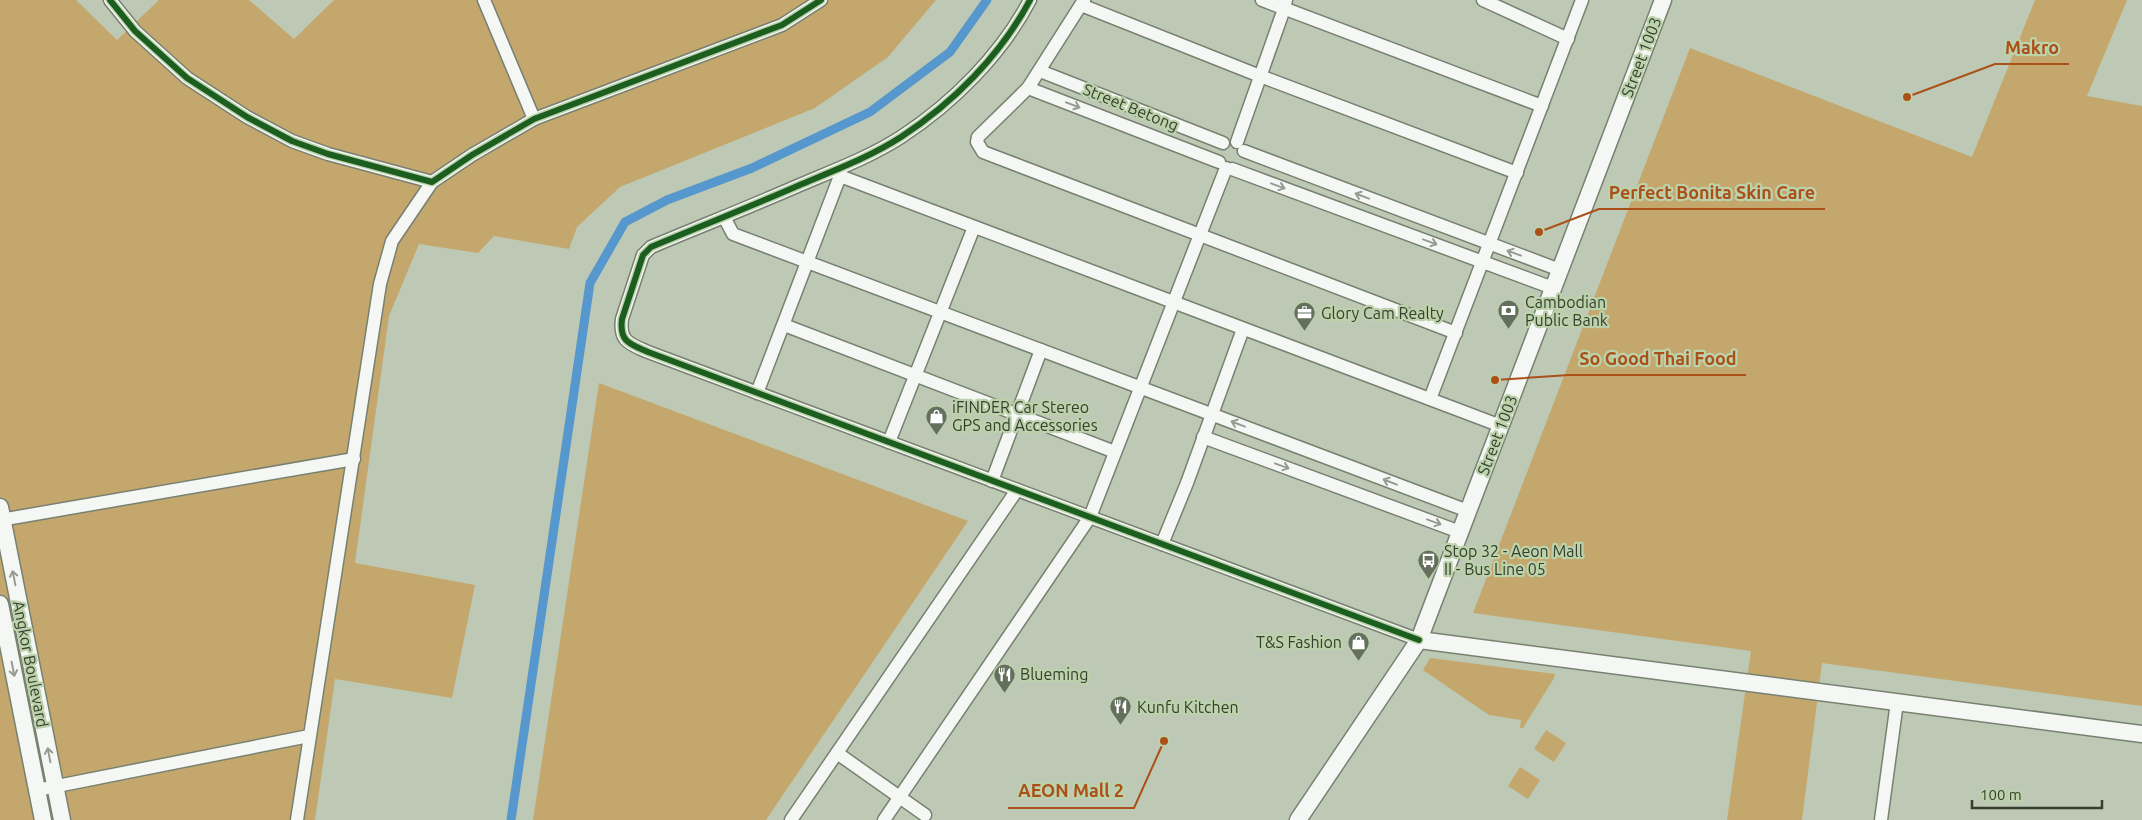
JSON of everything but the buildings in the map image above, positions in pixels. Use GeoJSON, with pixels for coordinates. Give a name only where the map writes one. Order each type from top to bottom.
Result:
{"type":"FeatureCollection","features":[{"type":"Feature","properties":{"kind":"main road","name":"Street 1003"},"geometry":{"type":"LineString","coordinates":[[1298,820],[1419,640],[1663,0]]}},
{"type":"Feature","properties":{"kind":"main road","name":"Angkor Boulevard"},"geometry":{"type":"LineString","coordinates":[[1,516],[62,820]]}},
{"type":"Feature","properties":{"kind":"main road","name":"Angkor Boulevard"},"geometry":{"type":"LineString","coordinates":[[0,604],[43,820]]}},
{"type":"Feature","properties":{"kind":"main road"},"geometry":{"type":"LineString","coordinates":[[1419,640],[2142,734]]}},
{"type":"Feature","properties":{"kind":"street"},"geometry":{"type":"LineString","coordinates":[[484,0],[534,119]]}},
{"type":"Feature","properties":{"kind":"street"},"geometry":{"type":"LineString","coordinates":[[297,820],[382,275],[392,241],[432,182],[472,155],[534,119],[782,25],[820,0]]}},
{"type":"Feature","properties":{"kind":"street"},"geometry":{"type":"LineString","coordinates":[[1030,0],[1016,24],[990,58],[933,113],[900,138],[838,173],[651,247],[643,255],[621,329],[624,338],[629,344],[757,393],[1419,640]]}},
{"type":"Feature","properties":{"kind":"street"},"geometry":{"type":"LineString","coordinates":[[1262,0],[1285,5],[1542,106]]}},
{"type":"Feature","properties":{"kind":"street"},"geometry":{"type":"LineString","coordinates":[[1483,0],[1568,39]]}},
{"type":"Feature","properties":{"kind":"street"},"geometry":{"type":"LineString","coordinates":[[1430,400],[1582,0]]}},
{"type":"Feature","properties":{"kind":"street"},"geometry":{"type":"LineString","coordinates":[[118,3],[135,31],[187,78],[247,117],[284,137],[328,154],[432,182]]}},
{"type":"Feature","properties":{"kind":"street"},"geometry":{"type":"LineString","coordinates":[[1456,333],[1200,233],[983,152],[977,142],[982,133],[1028,88],[1082,3],[1260,76],[1517,173]]}},
{"type":"Feature","properties":{"kind":"street"},"geometry":{"type":"LineString","coordinates":[[1226,166],[1242,162],[1240,147],[1260,76],[1285,5]]}},
{"type":"Feature","properties":{"kind":"street","name":"Street Betong"},"geometry":{"type":"LineString","coordinates":[[1040,71],[1223,144]]}},
{"type":"Feature","properties":{"kind":"street"},"geometry":{"type":"LineString","coordinates":[[1028,88],[1226,166],[1553,288]]}},
{"type":"Feature","properties":{"kind":"street"},"geometry":{"type":"LineString","coordinates":[[884,820],[1090,517],[1226,166],[1218,150],[1223,144],[1231,141],[1240,147],[1560,270]]}},
{"type":"Feature","properties":{"kind":"street"},"geometry":{"type":"LineString","coordinates":[[838,173],[974,227],[1501,426]]}},
{"type":"Feature","properties":{"kind":"street"},"geometry":{"type":"LineString","coordinates":[[757,393],[808,262],[838,173]]}},
{"type":"Feature","properties":{"kind":"street"},"geometry":{"type":"LineString","coordinates":[[724,218],[733,234],[1468,511]]}},
{"type":"Feature","properties":{"kind":"street"},"geometry":{"type":"LineString","coordinates":[[889,442],[974,227]]}},
{"type":"Feature","properties":{"kind":"street"},"geometry":{"type":"LineString","coordinates":[[784,325],[1115,452]]}},
{"type":"Feature","properties":{"kind":"street"},"geometry":{"type":"LineString","coordinates":[[1162,544],[1243,329]]}},
{"type":"Feature","properties":{"kind":"street"},"geometry":{"type":"LineString","coordinates":[[992,481],[1041,350]]}},
{"type":"Feature","properties":{"kind":"street"},"geometry":{"type":"LineString","coordinates":[[1256,456],[1265,435]]}},
{"type":"Feature","properties":{"kind":"street"},"geometry":{"type":"LineString","coordinates":[[1203,437],[1460,532]]}},
{"type":"Feature","properties":{"kind":"street"},"geometry":{"type":"LineString","coordinates":[[1,516],[354,458]]}},
{"type":"Feature","properties":{"kind":"street"},"geometry":{"type":"LineString","coordinates":[[791,820],[1018,490]]}},
{"type":"Feature","properties":{"kind":"street"},"geometry":{"type":"LineString","coordinates":[[1881,820],[1897,702]]}},
{"type":"Feature","properties":{"kind":"street"},"geometry":{"type":"LineString","coordinates":[[37,790],[309,736]]}},
{"type":"Feature","properties":{"kind":"street"},"geometry":{"type":"LineString","coordinates":[[837,753],[925,815]]}},
{"type":"Feature","properties":{"kind":"shaded area"},"geometry":{"type":"Polygon","coordinates":[[[0,0],[76,0],[117,40],[159,0],[249,0],[294,39],[334,0],[936,0],[888,57],[815,108],[620,187],[577,227],[569,249],[494,236],[478,253],[419,244],[389,316],[355,563],[475,585],[452,698],[335,679],[315,820],[0,820],[0,0]]]}},
{"type":"Feature","properties":{"kind":"shaded area"},"geometry":{"type":"Polygon","coordinates":[[[2035,0],[2127,0],[2087,96],[2142,106],[2142,706],[1822,663],[1802,820],[1727,820],[1751,651],[1473,613],[1690,48],[1972,157],[2035,0]]]}},
{"type":"Feature","properties":{"kind":"shaded area"},"geometry":{"type":"Polygon","coordinates":[[[599,383],[968,521],[766,820],[533,820],[599,383]]]}},
{"type":"Feature","properties":{"kind":"shaded area"},"geometry":{"type":"Polygon","coordinates":[[[1430,658],[1555,674],[1523,728],[1520,728],[1521,720],[1489,715],[1423,670],[1430,658]]]}},
{"type":"Feature","properties":{"kind":"shaded area"},"geometry":{"type":"Polygon","coordinates":[[[1546,730],[1566,743],[1554,762],[1534,749],[1546,730]]]}},
{"type":"Feature","properties":{"kind":"shaded area"},"geometry":{"type":"Polygon","coordinates":[[[1520,767],[1540,780],[1528,799],[1508,786],[1520,767]]]}},
{"type":"Feature","properties":{"kind":"waterway"},"geometry":{"type":"LineString","coordinates":[[511,820],[590,283],[625,222],[667,200],[752,168],[870,112],[950,52],[987,0]]}},
{"type":"Feature","properties":{"kind":"cycle path"},"geometry":{"type":"LineString","coordinates":[[110,0],[135,31],[187,78],[247,117],[292,141],[328,154],[432,182],[472,155],[534,119],[782,25],[821,0]]}},
{"type":"Feature","properties":{"kind":"cycle path"},"geometry":{"type":"LineString","coordinates":[[1030,0],[1005,40],[974,76],[939,109],[901,137],[852,163],[651,247],[643,255],[622,319],[622,333],[624,337],[631,344],[648,352],[1419,640]]}},
{"type":"Feature","properties":{"kind":"place","name":"Makro"},"geometry":{"type":"Point","coordinates":[1907,97]}},
{"type":"Feature","properties":{"kind":"place","name":"Perfect Bonita Skin Care"},"geometry":{"type":"Point","coordinates":[1539,232]}},
{"type":"Feature","properties":{"kind":"place","name":"Cambodian Public Bank"},"geometry":{"type":"Point","coordinates":[1509,330]}},
{"type":"Feature","properties":{"kind":"place","name":"Glory Cam Realty"},"geometry":{"type":"Point","coordinates":[1305,332]}},
{"type":"Feature","properties":{"kind":"place","name":"So Good Thai Food"},"geometry":{"type":"Point","coordinates":[1495,380]}},
{"type":"Feature","properties":{"kind":"place","name":"iFINDER Car Stereo GPS and Accessories"},"geometry":{"type":"Point","coordinates":[936,435]}},
{"type":"Feature","properties":{"kind":"place","name":"Stop 32 - Aeon Mall II - Bus Line 05"},"geometry":{"type":"Point","coordinates":[1428,579]}},
{"type":"Feature","properties":{"kind":"place","name":"T&S Fashion"},"geometry":{"type":"Point","coordinates":[1358,661]}},
{"type":"Feature","properties":{"kind":"place","name":"Blueming"},"geometry":{"type":"Point","coordinates":[1004,693]}},
{"type":"Feature","properties":{"kind":"place","name":"Kunfu Kitchen"},"geometry":{"type":"Point","coordinates":[1121,726]}},
{"type":"Feature","properties":{"kind":"place","name":"AEON Mall 2"},"geometry":{"type":"Point","coordinates":[1164,741]}}]}
